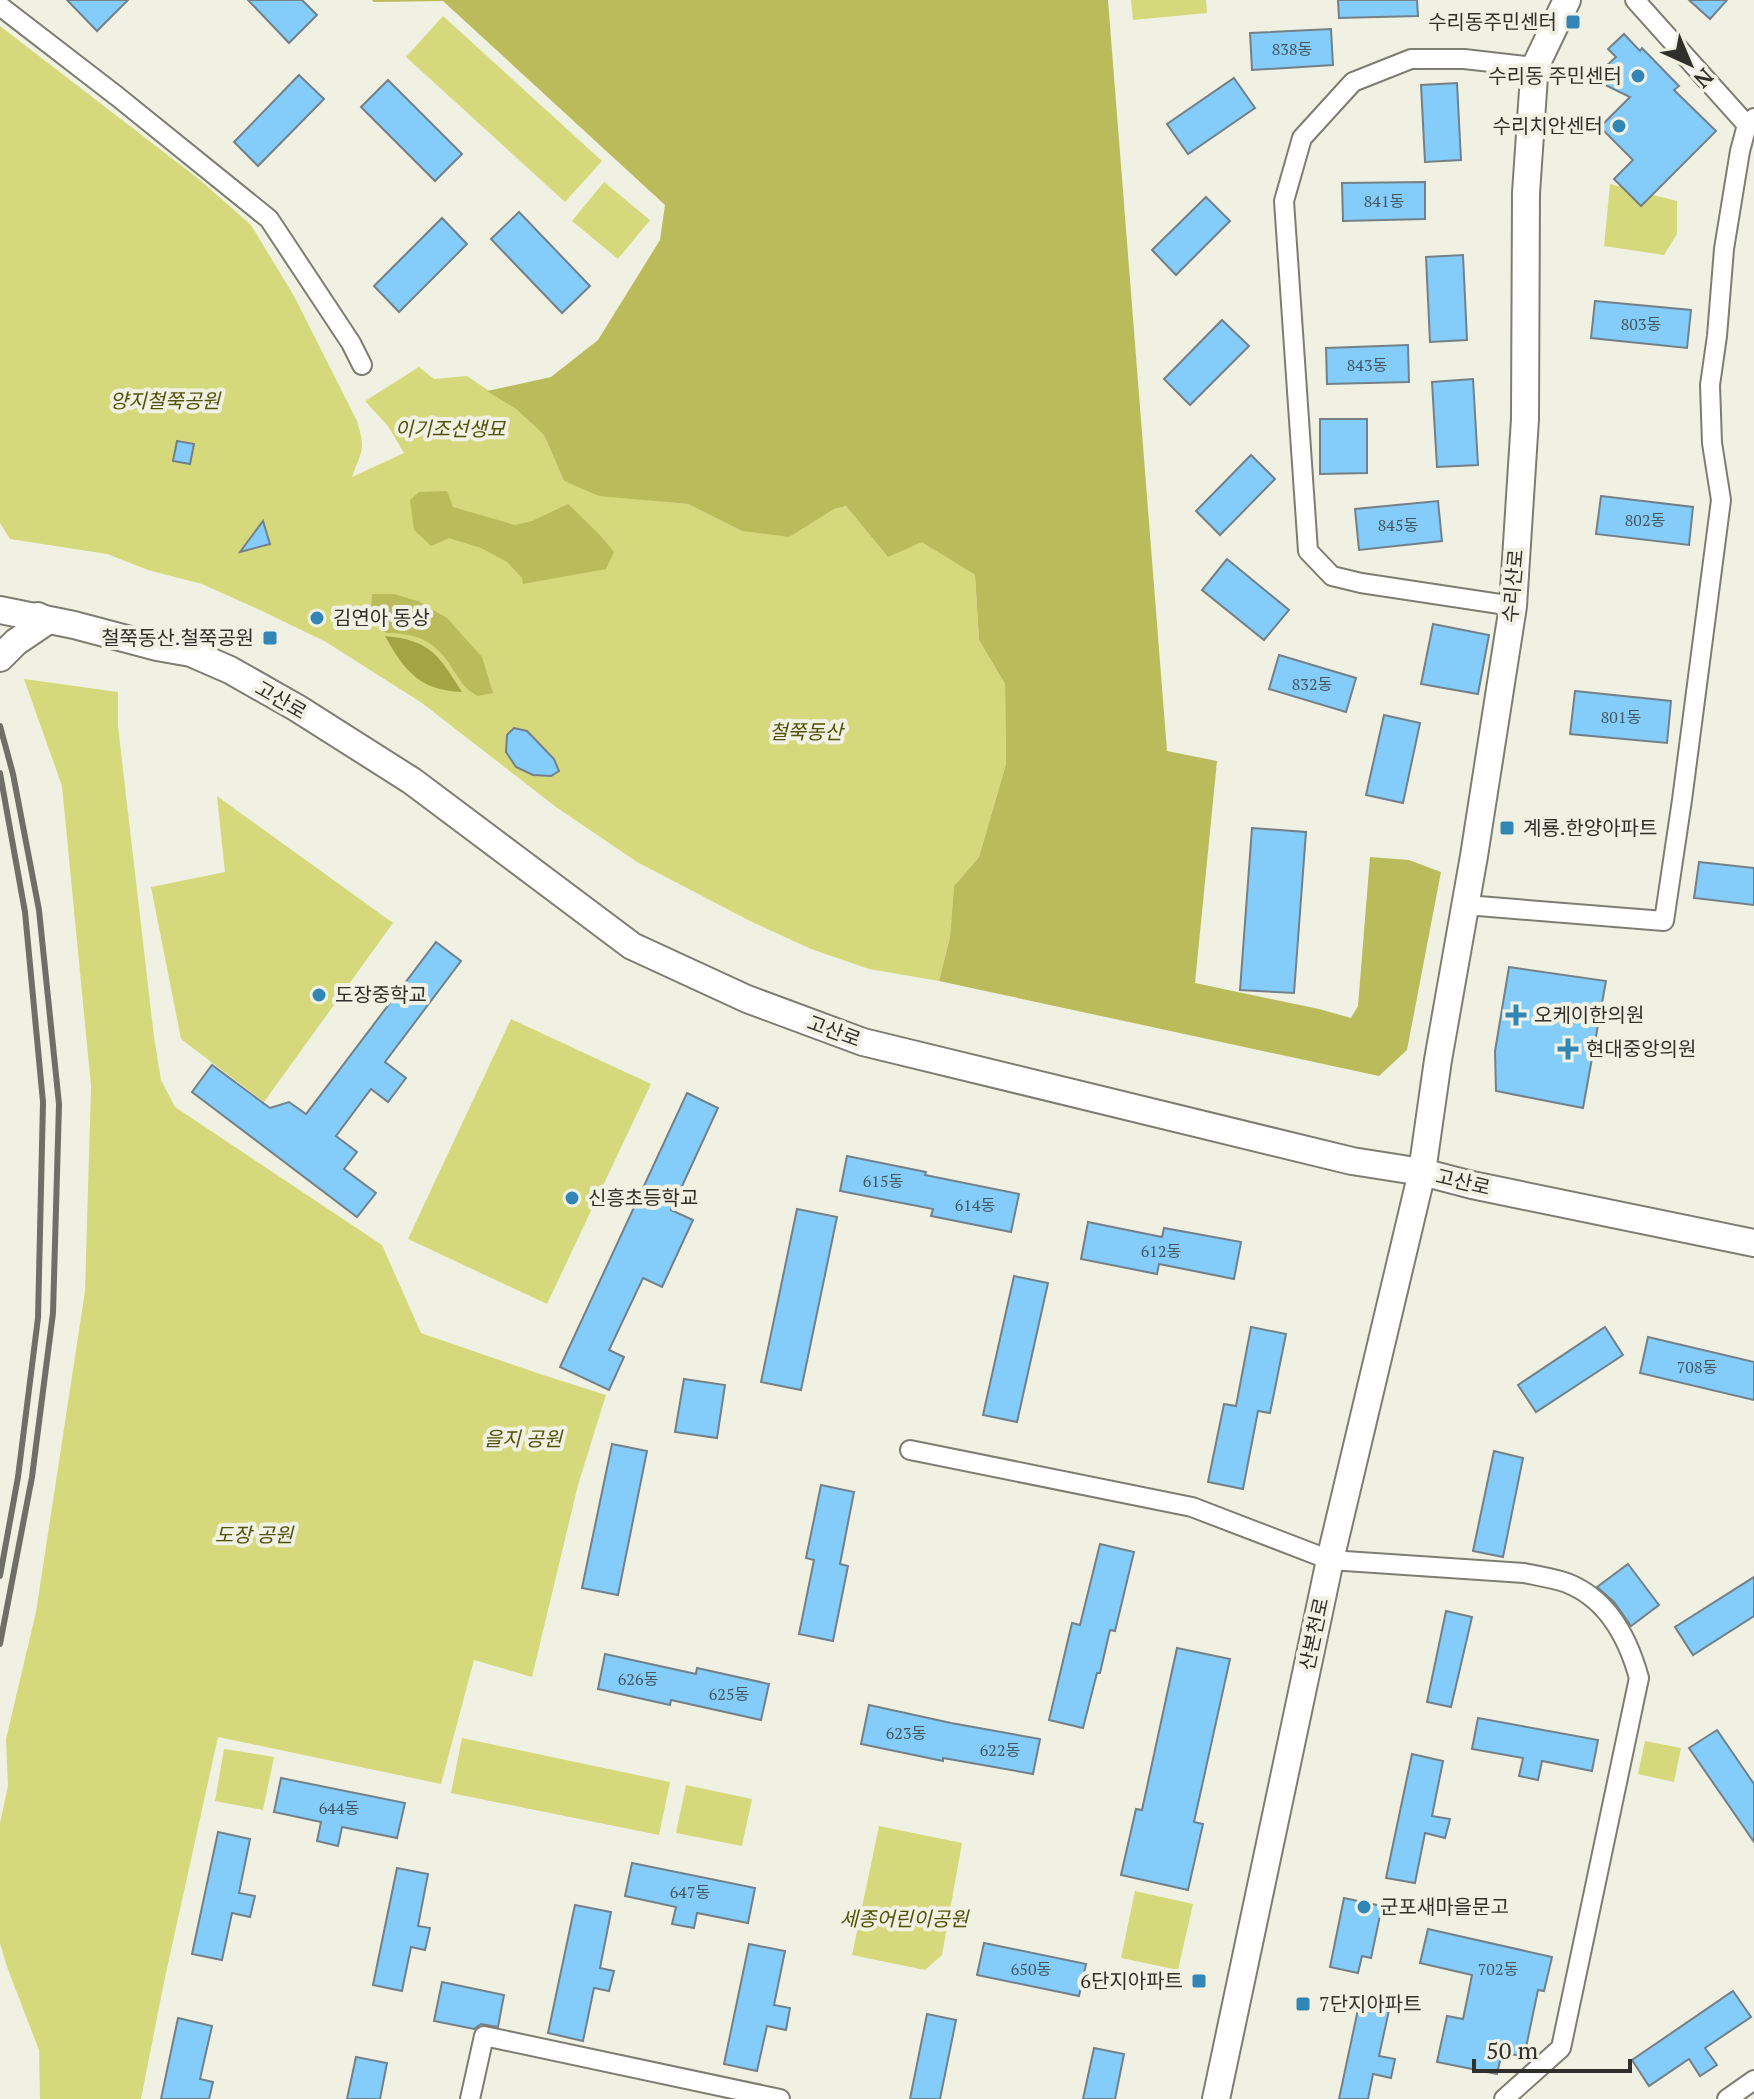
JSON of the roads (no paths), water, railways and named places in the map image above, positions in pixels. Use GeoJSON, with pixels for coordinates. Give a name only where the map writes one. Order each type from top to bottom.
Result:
{"type":"FeatureCollection","features":[{"type":"Feature","properties":{"kind":"street","name":"수리산로"},"geometry":{"type":"LineString","coordinates":[[1422,1172],[1513,606],[1525,419],[1526,193],[1535,67],[1567,0]]}},
{"type":"Feature","properties":{"kind":"street"},"geometry":{"type":"LineString","coordinates":[[1466,905],[1664,921],[1721,500],[1712,443],[1710,385],[1724,249],[1740,151],[1750,122],[1635,0]]}},
{"type":"Feature","properties":{"kind":"street"},"geometry":{"type":"LineString","coordinates":[[0,6],[269,219],[362,365]]}},
{"type":"Feature","properties":{"kind":"street"},"geometry":{"type":"LineString","coordinates":[[1513,606],[1332,576],[1308,551],[1284,201],[1302,138],[1353,82],[1411,59],[1464,59],[1535,67]]}},
{"type":"Feature","properties":{"kind":"street"},"geometry":{"type":"LineString","coordinates":[[0,595],[47,621],[16,642],[0,658]]}},
{"type":"Feature","properties":{"kind":"street","name":"고산로"},"geometry":{"type":"LineString","coordinates":[[0,610],[191,653],[230,670],[297,708],[412,781],[632,946],[747,999],[863,1042],[1352,1161],[1422,1172],[1754,1243]]}},
{"type":"Feature","properties":{"kind":"street","name":"산본천로"},"geometry":{"type":"LineString","coordinates":[[1216,2099],[1330,1560],[1422,1172]]}},
{"type":"Feature","properties":{"kind":"street"},"geometry":{"type":"LineString","coordinates":[[910,1450],[1192,1507],[1330,1560],[1524,1573],[1566,1583],[1586,1592],[1603,1609],[1619,1627],[1632,1653],[1639,1678],[1561,2048],[1504,2099]]}},
{"type":"Feature","properties":{"kind":"street"},"geometry":{"type":"LineString","coordinates":[[470,2099],[484,2036],[780,2099]]}},
{"type":"Feature","properties":{"kind":"street"},"geometry":{"type":"LineString","coordinates":[[1727,2099],[1754,2080]]}},
{"type":"Feature","properties":{"kind":"railway"},"geometry":{"type":"LineString","coordinates":[[0,726],[13,774],[39,910],[59,1104],[53,1313],[32,1477],[0,1644]]}},
{"type":"Feature","properties":{"kind":"railway"},"geometry":{"type":"LineString","coordinates":[[0,773],[25,912],[43,1102],[38,1318],[18,1477],[0,1576]]}},
{"type":"Feature","properties":{"kind":"place","name":"수리동주민센터"},"geometry":{"type":"Point","coordinates":[1573,22]}},
{"type":"Feature","properties":{"kind":"place","name":"수리동 주민센터"},"geometry":{"type":"Point","coordinates":[1638,76]}},
{"type":"Feature","properties":{"kind":"place","name":"수리치안센터"},"geometry":{"type":"Point","coordinates":[1619,126]}},
{"type":"Feature","properties":{"kind":"place","name":"김연아 동상"},"geometry":{"type":"Point","coordinates":[317,618]}},
{"type":"Feature","properties":{"kind":"place","name":"철쭉동산.철쭉공원"},"geometry":{"type":"Point","coordinates":[270,638]}},
{"type":"Feature","properties":{"kind":"place","name":"계룡.한양아파트"},"geometry":{"type":"Point","coordinates":[1507,828]}},
{"type":"Feature","properties":{"kind":"place","name":"도장중학교"},"geometry":{"type":"Point","coordinates":[319,995]}},
{"type":"Feature","properties":{"kind":"place","name":"오케이한의원"},"geometry":{"type":"Point","coordinates":[1516,1015]}},
{"type":"Feature","properties":{"kind":"place","name":"현대중앙의원"},"geometry":{"type":"Point","coordinates":[1568,1049]}},
{"type":"Feature","properties":{"kind":"place","name":"신흥초등학교"},"geometry":{"type":"Point","coordinates":[572,1198]}},
{"type":"Feature","properties":{"kind":"place","name":"군포새마을문고"},"geometry":{"type":"Point","coordinates":[1364,1907]}},
{"type":"Feature","properties":{"kind":"place","name":"6단지아파트"},"geometry":{"type":"Point","coordinates":[1199,1981]}},
{"type":"Feature","properties":{"kind":"place","name":"7단지아파트"},"geometry":{"type":"Point","coordinates":[1303,2004]}},
{"type":"Feature","properties":{"kind":"park label","name":"양지철쭉공원"},"geometry":{"type":"Point","coordinates":[165,401]}},
{"type":"Feature","properties":{"kind":"park label","name":"이기조선생묘"},"geometry":{"type":"Point","coordinates":[450,429]}},
{"type":"Feature","properties":{"kind":"park label","name":"철쭉동산"},"geometry":{"type":"Point","coordinates":[806,732]}},
{"type":"Feature","properties":{"kind":"park label","name":"을지 공원"},"geometry":{"type":"Point","coordinates":[523,1439]}},
{"type":"Feature","properties":{"kind":"park label","name":"도장 공원"},"geometry":{"type":"Point","coordinates":[254,1535]}},
{"type":"Feature","properties":{"kind":"park label","name":"세종어린이공원"},"geometry":{"type":"Point","coordinates":[904,1919]}}]}
